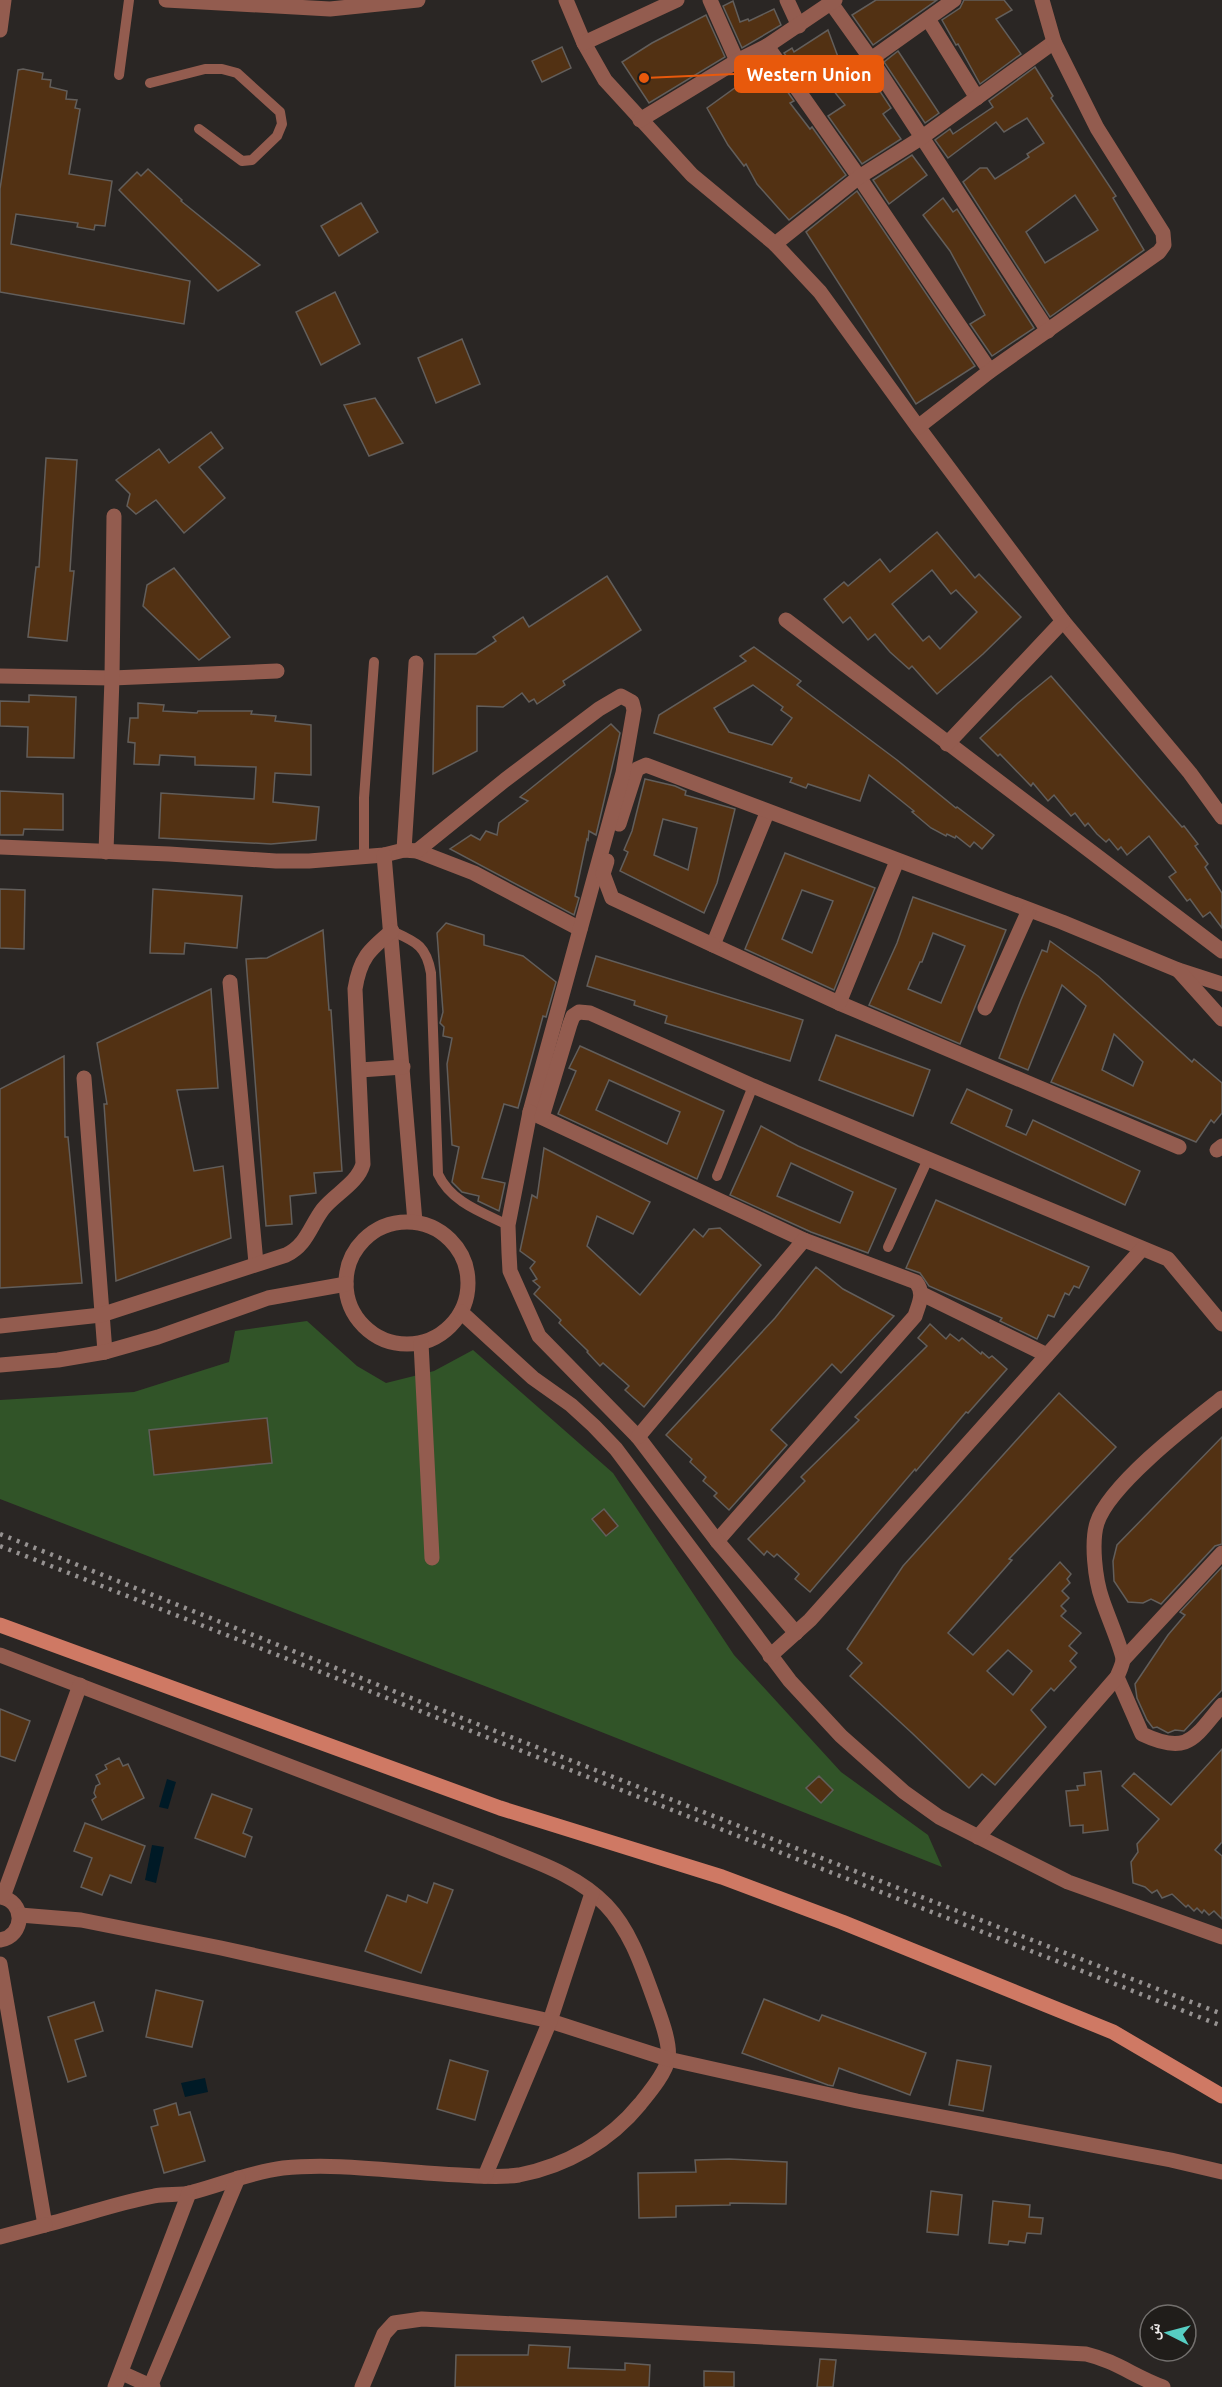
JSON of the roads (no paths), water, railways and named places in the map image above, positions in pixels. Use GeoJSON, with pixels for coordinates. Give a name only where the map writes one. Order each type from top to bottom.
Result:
{"type":"FeatureCollection","features":[{"type":"Feature","properties":{"kind":"street"},"geometry":{"type":"LineString","coordinates":[[0,30],[4,0]]}},
{"type":"Feature","properties":{"kind":"street"},"geometry":{"type":"LineString","coordinates":[[166,0],[329,4],[418,0]]}},
{"type":"Feature","properties":{"kind":"street"},"geometry":{"type":"LineString","coordinates":[[566,0],[584,43],[605,80],[692,175],[776,243],[820,292],[1063,621],[1190,773],[1222,817]]}},
{"type":"Feature","properties":{"kind":"street"},"geometry":{"type":"LineString","coordinates":[[584,43],[677,0]]}},
{"type":"Feature","properties":{"kind":"street"},"geometry":{"type":"LineString","coordinates":[[710,0],[737,61]]}},
{"type":"Feature","properties":{"kind":"street"},"geometry":{"type":"LineString","coordinates":[[787,0],[799,26]]}},
{"type":"Feature","properties":{"kind":"street"},"geometry":{"type":"LineString","coordinates":[[872,59],[954,0]]}},
{"type":"Feature","properties":{"kind":"street"},"geometry":{"type":"LineString","coordinates":[[918,427],[990,371],[1162,248],[1163,233],[1097,128],[1054,42],[1041,0]]}},
{"type":"Feature","properties":{"kind":"street"},"geometry":{"type":"LineString","coordinates":[[640,120],[737,61],[767,46],[833,2],[1048,331]]}},
{"type":"Feature","properties":{"kind":"street"},"geometry":{"type":"LineString","coordinates":[[928,19],[977,98]]}},
{"type":"Feature","properties":{"kind":"street"},"geometry":{"type":"LineString","coordinates":[[776,243],[859,177],[921,138],[1054,42]]}},
{"type":"Feature","properties":{"kind":"street"},"geometry":{"type":"LineString","coordinates":[[767,46],[990,371]]}},
{"type":"Feature","properties":{"kind":"street"},"geometry":{"type":"LineString","coordinates":[[106,852],[112,678],[114,516]]}},
{"type":"Feature","properties":{"kind":"street"},"geometry":{"type":"LineString","coordinates":[[786,620],[1222,951]]}},
{"type":"Feature","properties":{"kind":"street"},"geometry":{"type":"LineString","coordinates":[[947,744],[1063,621]]}},
{"type":"Feature","properties":{"kind":"street"},"geometry":{"type":"LineString","coordinates":[[411,851],[416,663]]}},
{"type":"Feature","properties":{"kind":"street"},"geometry":{"type":"LineString","coordinates":[[0,676],[112,678],[277,671]]}},
{"type":"Feature","properties":{"kind":"street"},"geometry":{"type":"LineString","coordinates":[[411,851],[615,698],[621,696],[632,702],[634,710],[622,773],[580,929],[508,1225],[510,1271],[539,1336],[638,1437],[717,1541],[796,1633]]}},
{"type":"Feature","properties":{"kind":"street"},"geometry":{"type":"LineString","coordinates":[[1179,1147],[838,1004],[612,898],[603,874],[635,774],[637,769],[646,765],[767,813],[1029,910],[1178,970],[1222,984]]}},
{"type":"Feature","properties":{"kind":"street"},"geometry":{"type":"LineString","coordinates":[[713,945],[767,813]]}},
{"type":"Feature","properties":{"kind":"street"},"geometry":{"type":"LineString","coordinates":[[0,847],[276,861],[364,857],[411,851],[474,873],[580,929]]}},
{"type":"Feature","properties":{"kind":"street"},"geometry":{"type":"LineString","coordinates":[[384,855],[415,1222]]}},
{"type":"Feature","properties":{"kind":"street"},"geometry":{"type":"LineString","coordinates":[[838,1004],[897,861]]}},
{"type":"Feature","properties":{"kind":"street"},"geometry":{"type":"LineString","coordinates":[[985,1008],[1029,910]]}},
{"type":"Feature","properties":{"kind":"street"},"geometry":{"type":"LineString","coordinates":[[0,1326],[101,1316],[286,1255],[300,1247],[323,1209],[362,1169],[360,1070],[355,989],[357,976],[368,951],[392,931]]}},
{"type":"Feature","properties":{"kind":"street"},"geometry":{"type":"LineString","coordinates":[[1178,970],[1222,1019]]}},
{"type":"Feature","properties":{"kind":"street"},"geometry":{"type":"LineString","coordinates":[[230,982],[256,1263]]}},
{"type":"Feature","properties":{"kind":"street"},"geometry":{"type":"LineString","coordinates":[[536,1114],[573,1016],[579,1012],[590,1013],[753,1086],[1168,1259],[1222,1324]]}},
{"type":"Feature","properties":{"kind":"street"},"geometry":{"type":"LineString","coordinates":[[360,1070],[403,1067]]}},
{"type":"Feature","properties":{"kind":"street"},"geometry":{"type":"LineString","coordinates":[[84,1078],[105,1352]]}},
{"type":"Feature","properties":{"kind":"street"},"geometry":{"type":"LineString","coordinates":[[536,1114],[804,1240],[916,1282],[922,1294],[1047,1355]]}},
{"type":"Feature","properties":{"kind":"street"},"geometry":{"type":"LineString","coordinates":[[415,1222],[440,1231],[450,1239],[461,1256],[468,1274],[468,1287],[460,1312],[448,1329],[421,1342],[394,1343],[370,1331],[353,1310],[346,1284],[350,1261],[371,1234],[392,1224],[415,1222]]}},
{"type":"Feature","properties":{"kind":"street"},"geometry":{"type":"LineString","coordinates":[[638,1437],[804,1240]]}},
{"type":"Feature","properties":{"kind":"street"},"geometry":{"type":"LineString","coordinates":[[770,1656],[810,1620],[1142,1249]]}},
{"type":"Feature","properties":{"kind":"street"},"geometry":{"type":"LineString","coordinates":[[0,1365],[58,1360],[105,1352],[158,1337],[268,1298],[346,1284]]}},
{"type":"Feature","properties":{"kind":"street"},"geometry":{"type":"LineString","coordinates":[[717,1541],[915,1316],[922,1294]]}},
{"type":"Feature","properties":{"kind":"street"},"geometry":{"type":"LineString","coordinates":[[460,1312],[533,1378],[579,1412],[616,1449],[789,1682],[841,1736],[904,1792],[939,1817],[1068,1882],[1222,1937]]}},
{"type":"Feature","properties":{"kind":"street"},"geometry":{"type":"LineString","coordinates":[[421,1342],[432,1558]]}},
{"type":"Feature","properties":{"kind":"street"},"geometry":{"type":"LineString","coordinates":[[1123,1660],[1100,1595],[1093,1545],[1097,1522],[1110,1499],[1165,1444],[1222,1398]]}},
{"type":"Feature","properties":{"kind":"street"},"geometry":{"type":"LineString","coordinates":[[978,1837],[1118,1677],[1123,1660],[1222,1554]]}},
{"type":"Feature","properties":{"kind":"street"},"geometry":{"type":"LineString","coordinates":[[0,1625],[479,1801],[722,1877],[842,1922],[1113,2032],[1222,2096]]}},
{"type":"Feature","properties":{"kind":"street"},"geometry":{"type":"LineString","coordinates":[[0,1655],[560,1872],[608,1906],[627,1935],[641,1965],[665,2034],[668,2059],[654,2087],[601,2142],[547,2167],[518,2175],[485,2176],[301,2167],[256,2172],[189,2193],[152,2196],[0,2237]]}},
{"type":"Feature","properties":{"kind":"street"},"geometry":{"type":"LineString","coordinates":[[1118,1677],[1142,1734],[1164,1744],[1172,1745],[1193,1740],[1222,1705]]}},
{"type":"Feature","properties":{"kind":"street"},"geometry":{"type":"LineString","coordinates":[[0,1940],[14,1934],[18,1929],[20,1915],[14,1904],[1,1897],[80,1685]]}},
{"type":"Feature","properties":{"kind":"street"},"geometry":{"type":"LineString","coordinates":[[485,2176],[550,2021],[592,1893]]}},
{"type":"Feature","properties":{"kind":"street"},"geometry":{"type":"LineString","coordinates":[[20,1915],[70,1919],[210,1946],[550,2021],[668,2059],[857,2101],[1171,2160],[1222,2172]]}},
{"type":"Feature","properties":{"kind":"street"},"geometry":{"type":"LineString","coordinates":[[0,1964],[45,2225]]}},
{"type":"Feature","properties":{"kind":"street"},"geometry":{"type":"LineString","coordinates":[[189,2193],[118,2380],[151,2386],[238,2178]]}},
{"type":"Feature","properties":{"kind":"street"},"geometry":{"type":"LineString","coordinates":[[362,2387],[384,2334],[394,2323],[422,2319],[1086,2354],[1107,2359],[1145,2384],[1163,2387]]}},
{"type":"Feature","properties":{"kind":"lane"},"geometry":{"type":"LineString","coordinates":[[119,75],[129,0]]}},
{"type":"Feature","properties":{"kind":"lane"},"geometry":{"type":"LineString","coordinates":[[150,83],[206,69],[222,69],[237,74],[280,112],[282,124],[277,136],[252,160],[242,161],[199,129]]}},
{"type":"Feature","properties":{"kind":"lane"},"geometry":{"type":"LineString","coordinates":[[364,857],[364,798],[374,662]]}},
{"type":"Feature","properties":{"kind":"lane"},"geometry":{"type":"LineString","coordinates":[[392,931],[422,947],[428,958],[438,1174],[452,1195],[508,1225]]}},
{"type":"Feature","properties":{"kind":"lane"},"geometry":{"type":"LineString","coordinates":[[717,1176],[753,1086]]}},
{"type":"Feature","properties":{"kind":"lane"},"geometry":{"type":"LineString","coordinates":[[888,1247],[928,1159]]}},
{"type":"Feature","properties":{"kind":"water"},"geometry":{"type":"Polygon","coordinates":[[[167,1779],[176,1782],[168,1809],[159,1807],[167,1779]]]}},
{"type":"Feature","properties":{"kind":"water"},"geometry":{"type":"Polygon","coordinates":[[[152,1845],[164,1847],[156,1883],[145,1880],[152,1845]]]}},
{"type":"Feature","properties":{"kind":"water"},"geometry":{"type":"Polygon","coordinates":[[[205,2078],[208,2092],[185,2097],[181,2083],[205,2078]]]}},
{"type":"Feature","properties":{"kind":"railway"},"geometry":{"type":"LineString","coordinates":[[0,1534],[431,1706],[1222,2014]]}},
{"type":"Feature","properties":{"kind":"railway"},"geometry":{"type":"LineString","coordinates":[[0,1546],[1222,2026]]}},
{"type":"Feature","properties":{"kind":"place","name":"Western Union"},"geometry":{"type":"Point","coordinates":[644,78]}}]}
